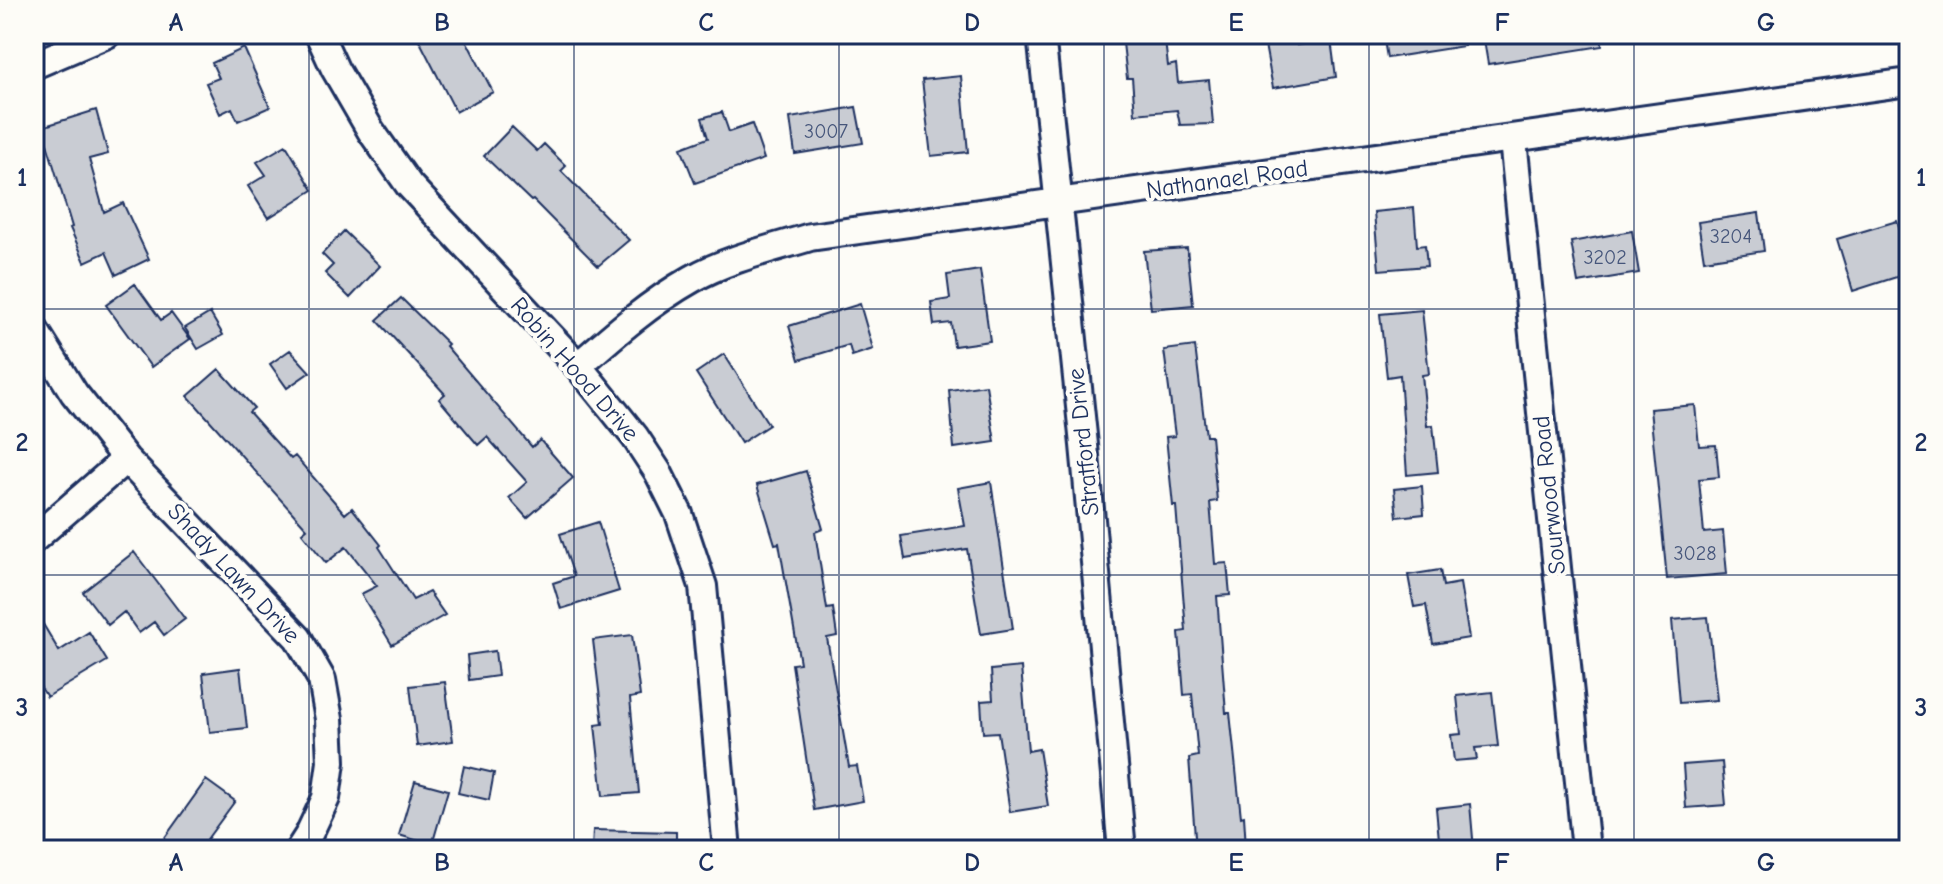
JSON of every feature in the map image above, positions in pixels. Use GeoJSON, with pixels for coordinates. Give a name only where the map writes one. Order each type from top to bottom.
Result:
{"type":"FeatureCollection","features":[{"type":"Feature","properties":{"kind":"street"},"geometry":{"type":"LineString","coordinates":[[34,65],[107,34]]}},
{"type":"Feature","properties":{"kind":"street","name":"Robin Hood Drive"},"geometry":{"type":"LineString","coordinates":[[319,34],[335,69],[371,131],[409,185],[578,366],[635,437],[658,472],[679,514],[703,586],[727,850]]}},
{"type":"Feature","properties":{"kind":"street","name":"Stratford Drive"},"geometry":{"type":"LineString","coordinates":[[1041,34],[1122,850]]}},
{"type":"Feature","properties":{"kind":"street","name":"Nathanael Road"},"geometry":{"type":"LineString","coordinates":[[578,366],[618,330],[693,278],[810,237],[1909,82]]}},
{"type":"Feature","properties":{"kind":"street","name":"Sourwood Road"},"geometry":{"type":"LineString","coordinates":[[1513,140],[1586,850]]}},
{"type":"Feature","properties":{"kind":"street","name":"Shady Lawn Drive"},"geometry":{"type":"LineString","coordinates":[[34,329],[74,393],[126,459],[298,638],[322,680],[329,719],[331,762],[326,798],[299,850]]}},
{"type":"Feature","properties":{"kind":"street"},"geometry":{"type":"LineString","coordinates":[[34,539],[126,459]]}},
{"type":"Feature","properties":{"kind":"building"},"geometry":{"type":"Polygon","coordinates":[[[416,34],[463,34],[493,92],[456,112],[416,34]]]}},
{"type":"Feature","properties":{"kind":"building"},"geometry":{"type":"Polygon","coordinates":[[[1263,34],[1295,34],[1297,45],[1331,40],[1336,77],[1273,88],[1263,34]]]}},
{"type":"Feature","properties":{"kind":"building"},"geometry":{"type":"Polygon","coordinates":[[[1383,34],[1463,34],[1464,46],[1387,58],[1383,34]]]}},
{"type":"Feature","properties":{"kind":"building"},"geometry":{"type":"Polygon","coordinates":[[[1483,34],[1602,34],[1602,46],[1488,64],[1483,34]]]}},
{"type":"Feature","properties":{"kind":"building"},"geometry":{"type":"Polygon","coordinates":[[[1165,41],[1168,66],[1176,64],[1178,83],[1209,80],[1213,124],[1180,125],[1177,110],[1135,114],[1132,78],[1127,78],[1123,43],[1165,41]]]}},
{"type":"Feature","properties":{"kind":"building"},"geometry":{"type":"Polygon","coordinates":[[[244,48],[270,107],[238,121],[232,108],[220,114],[206,83],[219,78],[212,63],[244,48]]]}},
{"type":"Feature","properties":{"kind":"building"},"geometry":{"type":"Polygon","coordinates":[[[961,76],[968,152],[931,156],[922,80],[961,76]]]}},
{"type":"Feature","properties":{"kind":"building"},"geometry":{"type":"Polygon","coordinates":[[[856,107],[863,143],[795,154],[790,118],[856,107]]]}},
{"type":"Feature","properties":{"kind":"building"},"geometry":{"type":"Polygon","coordinates":[[[96,110],[108,154],[89,159],[104,212],[123,203],[149,259],[116,275],[106,252],[85,262],[70,228],[42,127],[96,110]]]}},
{"type":"Feature","properties":{"kind":"building"},"geometry":{"type":"Polygon","coordinates":[[[722,112],[729,132],[752,124],[764,159],[695,183],[681,148],[708,138],[702,118],[722,112]]]}},
{"type":"Feature","properties":{"kind":"building"},"geometry":{"type":"Polygon","coordinates":[[[512,127],[537,151],[544,144],[566,166],[561,171],[629,240],[598,266],[484,156],[512,127]]]}},
{"type":"Feature","properties":{"kind":"building"},"geometry":{"type":"Polygon","coordinates":[[[286,145],[313,190],[268,218],[248,186],[266,175],[257,162],[286,145]]]}},
{"type":"Feature","properties":{"kind":"building"},"geometry":{"type":"Polygon","coordinates":[[[1414,208],[1417,246],[1425,245],[1427,266],[1379,270],[1374,212],[1414,208]]]}},
{"type":"Feature","properties":{"kind":"building"},"geometry":{"type":"Polygon","coordinates":[[[1759,213],[1764,251],[1704,260],[1698,222],[1759,213]]]}},
{"type":"Feature","properties":{"kind":"building"},"geometry":{"type":"Polygon","coordinates":[[[1897,221],[1909,260],[1909,273],[1853,291],[1837,239],[1897,221]]]}},
{"type":"Feature","properties":{"kind":"building"},"geometry":{"type":"Polygon","coordinates":[[[344,231],[380,266],[350,298],[325,273],[333,265],[322,254],[344,231]]]}},
{"type":"Feature","properties":{"kind":"building"},"geometry":{"type":"Polygon","coordinates":[[[1632,231],[1639,273],[1578,283],[1571,242],[1632,231]]]}},
{"type":"Feature","properties":{"kind":"building"},"geometry":{"type":"Polygon","coordinates":[[[1187,248],[1193,305],[1151,309],[1144,251],[1187,248]]]}},
{"type":"Feature","properties":{"kind":"building"},"geometry":{"type":"Polygon","coordinates":[[[980,270],[990,341],[954,346],[951,323],[934,325],[931,302],[950,299],[947,275],[980,270]]]}},
{"type":"Feature","properties":{"kind":"building"},"geometry":{"type":"Polygon","coordinates":[[[135,284],[161,320],[171,313],[190,339],[151,367],[106,305],[135,284]]]}},
{"type":"Feature","properties":{"kind":"building"},"geometry":{"type":"Polygon","coordinates":[[[401,298],[448,344],[446,346],[532,447],[540,440],[573,478],[527,518],[509,498],[527,482],[487,437],[478,445],[439,399],[445,394],[377,320],[401,298]]]}},
{"type":"Feature","properties":{"kind":"building"},"geometry":{"type":"Polygon","coordinates":[[[860,304],[873,349],[852,356],[849,345],[799,360],[789,326],[860,304]]]}},
{"type":"Feature","properties":{"kind":"building"},"geometry":{"type":"Polygon","coordinates":[[[1422,310],[1429,374],[1422,375],[1427,426],[1433,425],[1438,472],[1407,475],[1400,375],[1387,377],[1380,314],[1422,310]]]}},
{"type":"Feature","properties":{"kind":"building"},"geometry":{"type":"Polygon","coordinates":[[[210,313],[223,335],[198,349],[185,328],[210,313]]]}},
{"type":"Feature","properties":{"kind":"building"},"geometry":{"type":"Polygon","coordinates":[[[1195,346],[1206,436],[1211,436],[1217,501],[1210,502],[1215,564],[1227,563],[1230,595],[1217,596],[1226,713],[1230,713],[1241,817],[1244,816],[1246,847],[1234,847],[1234,850],[1196,850],[1189,758],[1198,756],[1192,694],[1184,695],[1179,632],[1186,631],[1176,506],[1173,506],[1166,437],[1175,436],[1164,350],[1195,346]]]}},
{"type":"Feature","properties":{"kind":"building"},"geometry":{"type":"Polygon","coordinates":[[[290,350],[310,372],[287,388],[270,364],[290,350]]]}},
{"type":"Feature","properties":{"kind":"building"},"geometry":{"type":"Polygon","coordinates":[[[724,354],[769,425],[741,443],[696,373],[724,354]]]}},
{"type":"Feature","properties":{"kind":"building"},"geometry":{"type":"Polygon","coordinates":[[[219,369],[254,408],[249,412],[291,459],[295,456],[345,514],[352,508],[381,545],[379,547],[413,600],[429,592],[445,615],[392,645],[361,594],[377,586],[346,547],[326,563],[302,533],[307,529],[188,396],[219,369]]]}},
{"type":"Feature","properties":{"kind":"building"},"geometry":{"type":"Polygon","coordinates":[[[986,385],[995,442],[954,448],[949,390],[986,385]]]}},
{"type":"Feature","properties":{"kind":"building"},"geometry":{"type":"Polygon","coordinates":[[[1695,405],[1699,446],[1716,445],[1719,477],[1699,479],[1704,533],[1723,531],[1727,574],[1667,579],[1650,409],[1695,405]]]}},
{"type":"Feature","properties":{"kind":"building"},"geometry":{"type":"Polygon","coordinates":[[[806,471],[823,529],[815,532],[827,609],[833,608],[837,636],[827,638],[849,767],[857,766],[863,801],[814,810],[792,664],[800,663],[779,543],[775,544],[757,485],[806,471]]]}},
{"type":"Feature","properties":{"kind":"building"},"geometry":{"type":"Polygon","coordinates":[[[991,482],[1013,629],[981,634],[967,549],[905,559],[901,536],[965,526],[958,488],[991,482]]]}},
{"type":"Feature","properties":{"kind":"building"},"geometry":{"type":"Polygon","coordinates":[[[1422,486],[1424,514],[1397,517],[1394,489],[1422,486]]]}},
{"type":"Feature","properties":{"kind":"building"},"geometry":{"type":"Polygon","coordinates":[[[598,522],[619,591],[561,609],[553,583],[574,576],[560,534],[598,522]]]}},
{"type":"Feature","properties":{"kind":"building"},"geometry":{"type":"Polygon","coordinates":[[[134,552],[185,619],[164,635],[154,622],[139,633],[124,612],[108,625],[83,592],[134,552]]]}},
{"type":"Feature","properties":{"kind":"building"},"geometry":{"type":"Polygon","coordinates":[[[1440,570],[1443,586],[1460,583],[1469,638],[1433,644],[1426,605],[1414,607],[1408,575],[1440,570]]]}},
{"type":"Feature","properties":{"kind":"building"},"geometry":{"type":"Polygon","coordinates":[[[34,609],[59,651],[89,632],[107,661],[47,697],[34,677],[34,609]]]}},
{"type":"Feature","properties":{"kind":"building"},"geometry":{"type":"Polygon","coordinates":[[[1708,617],[1717,700],[1679,703],[1672,620],[1708,617]]]}},
{"type":"Feature","properties":{"kind":"building"},"geometry":{"type":"Polygon","coordinates":[[[632,635],[640,696],[630,698],[639,793],[603,796],[595,725],[603,724],[593,640],[632,635]]]}},
{"type":"Feature","properties":{"kind":"building"},"geometry":{"type":"Polygon","coordinates":[[[495,651],[498,676],[469,680],[467,655],[495,651]]]}},
{"type":"Feature","properties":{"kind":"building"},"geometry":{"type":"Polygon","coordinates":[[[1021,667],[1028,751],[1039,749],[1048,806],[1010,812],[998,732],[983,733],[981,701],[993,700],[991,670],[1021,667]]]}},
{"type":"Feature","properties":{"kind":"building"},"geometry":{"type":"Polygon","coordinates":[[[240,668],[247,728],[210,732],[203,673],[240,668]]]}},
{"type":"Feature","properties":{"kind":"building"},"geometry":{"type":"Polygon","coordinates":[[[445,682],[453,741],[417,746],[410,686],[445,682]]]}},
{"type":"Feature","properties":{"kind":"building"},"geometry":{"type":"Polygon","coordinates":[[[1492,692],[1498,746],[1475,748],[1477,759],[1454,761],[1451,735],[1461,734],[1457,696],[1492,692]]]}},
{"type":"Feature","properties":{"kind":"building"},"geometry":{"type":"Polygon","coordinates":[[[1722,762],[1726,805],[1686,808],[1683,765],[1722,762]]]}},
{"type":"Feature","properties":{"kind":"building"},"geometry":{"type":"Polygon","coordinates":[[[464,766],[494,773],[489,800],[458,793],[464,766]]]}},
{"type":"Feature","properties":{"kind":"building"},"geometry":{"type":"Polygon","coordinates":[[[206,780],[235,801],[199,850],[156,850],[206,780]]]}},
{"type":"Feature","properties":{"kind":"building"},"geometry":{"type":"Polygon","coordinates":[[[415,781],[448,790],[432,845],[399,835],[415,781]]]}},
{"type":"Feature","properties":{"kind":"building"},"geometry":{"type":"Polygon","coordinates":[[[1470,804],[1474,850],[1440,850],[1436,808],[1470,804]]]}},
{"type":"Feature","properties":{"kind":"building"},"geometry":{"type":"Polygon","coordinates":[[[593,830],[676,832],[676,850],[592,850],[593,830]]]}}]}
